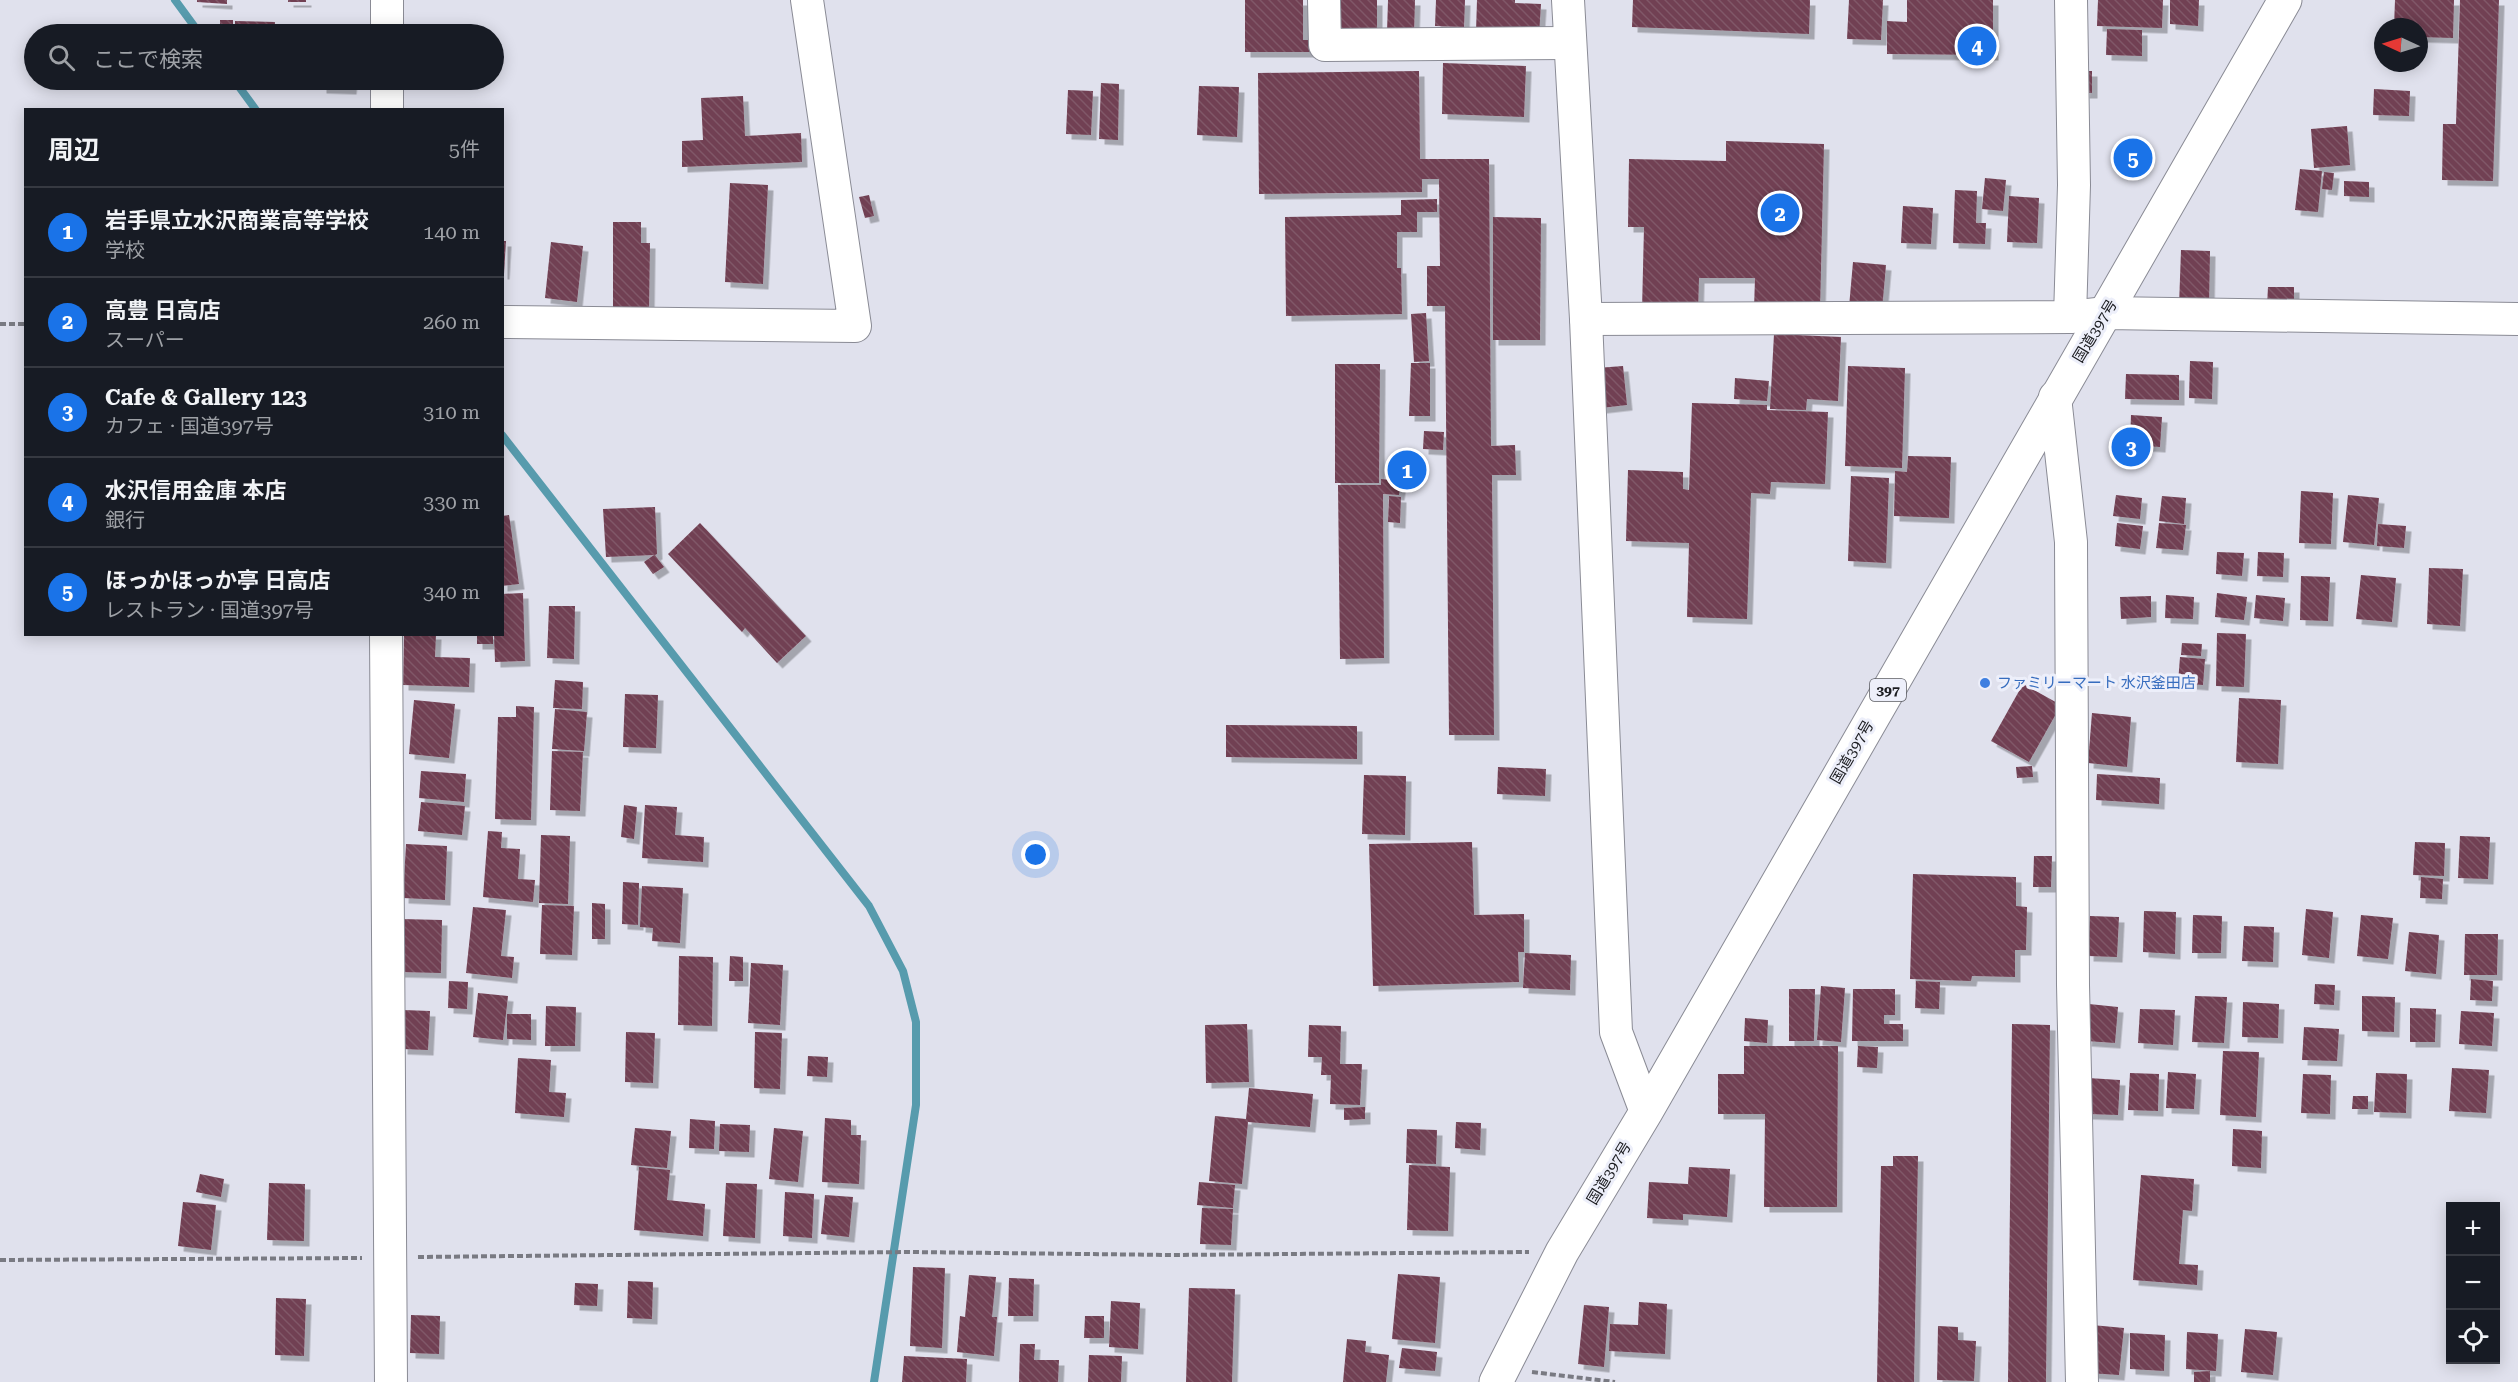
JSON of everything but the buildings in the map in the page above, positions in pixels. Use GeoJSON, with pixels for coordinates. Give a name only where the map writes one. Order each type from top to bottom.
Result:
{"type":"FeatureCollection","features":[{"type":"Feature","properties":{"kind":"highway","name":"国道397号"},"geometry":{"type":"LineString","coordinates":[[1499,1375],[1562,1252],[1646,1112],[2285,0]]}},
{"type":"Feature","properties":{"kind":"street"},"geometry":{"type":"LineString","coordinates":[[387,0],[387,24]]}},
{"type":"Feature","properties":{"kind":"street"},"geometry":{"type":"LineString","coordinates":[[504,322],[855,327],[807,0]]}},
{"type":"Feature","properties":{"kind":"street"},"geometry":{"type":"LineString","coordinates":[[1324,0],[1325,45],[1569,42]]}},
{"type":"Feature","properties":{"kind":"street"},"geometry":{"type":"LineString","coordinates":[[1568,0],[1586,320],[1616,1032],[1646,1112]]}},
{"type":"Feature","properties":{"kind":"street"},"geometry":{"type":"LineString","coordinates":[[2070,317],[2074,185],[2071,0]]}},
{"type":"Feature","properties":{"kind":"street"},"geometry":{"type":"LineString","coordinates":[[387,90],[387,108]]}},
{"type":"Feature","properties":{"kind":"street"},"geometry":{"type":"LineString","coordinates":[[1586,320],[2070,317],[2106,313],[2518,319]]}},
{"type":"Feature","properties":{"kind":"street"},"geometry":{"type":"LineString","coordinates":[[2055,397],[2071,542],[2073,985],[2082,1382]]}},
{"type":"Feature","properties":{"kind":"street"},"geometry":{"type":"LineString","coordinates":[[386,636],[391,1382]]}},
{"type":"Feature","properties":{"kind":"path"},"geometry":{"type":"LineString","coordinates":[[0,324],[24,324]]}},
{"type":"Feature","properties":{"kind":"path"},"geometry":{"type":"LineString","coordinates":[[0,1260],[883,1252],[1172,1255],[1562,1252]]}},
{"type":"Feature","properties":{"kind":"path"},"geometry":{"type":"LineString","coordinates":[[1499,1375],[1615,1382]]}},
{"type":"Feature","properties":{"kind":"waterway"},"geometry":{"type":"LineString","coordinates":[[175,0],[193,24]]}},
{"type":"Feature","properties":{"kind":"waterway"},"geometry":{"type":"LineString","coordinates":[[241,90],[255,108]]}},
{"type":"Feature","properties":{"kind":"waterway"},"geometry":{"type":"LineString","coordinates":[[504,438],[869,906],[903,971],[916,1022],[916,1105],[874,1382]]}},
{"type":"Feature","properties":{"kind":"place","name":"水沢信用金庫 本店"},"geometry":{"type":"Point","coordinates":[1977,46]}},
{"type":"Feature","properties":{"kind":"place","name":"ほっかほっか亭 日高店"},"geometry":{"type":"Point","coordinates":[2133,158]}},
{"type":"Feature","properties":{"kind":"place","name":"高豊 日高店"},"geometry":{"type":"Point","coordinates":[1780,213]}},
{"type":"Feature","properties":{"kind":"place","name":"Cafe & Gallery 123"},"geometry":{"type":"Point","coordinates":[2131,447]}},
{"type":"Feature","properties":{"kind":"place","name":"岩手県立水沢商業高等学校"},"geometry":{"type":"Point","coordinates":[1407,470]}},
{"type":"Feature","properties":{"kind":"place","name":"ファミリーマート 水沢釜田店"},"geometry":{"type":"Point","coordinates":[1985,683]}}]}
